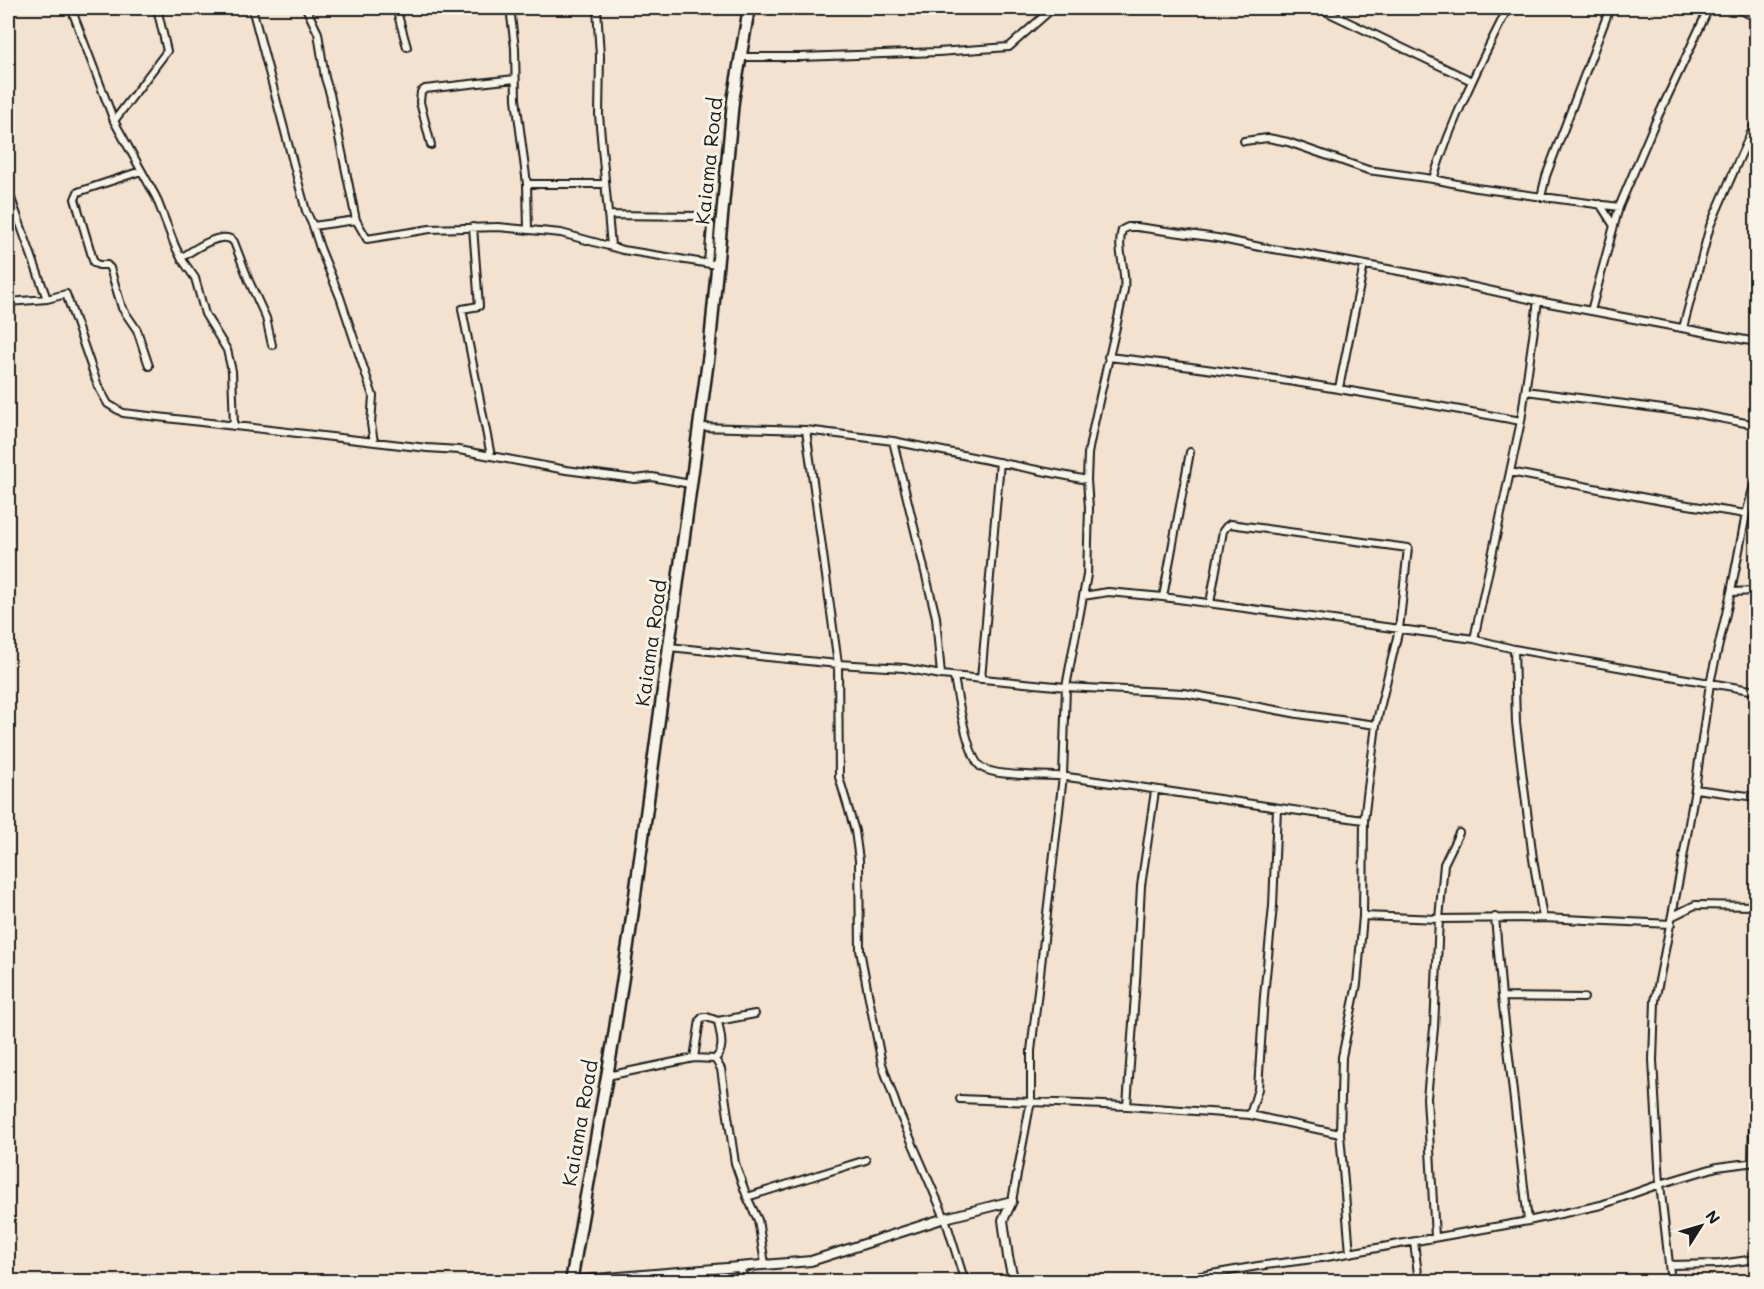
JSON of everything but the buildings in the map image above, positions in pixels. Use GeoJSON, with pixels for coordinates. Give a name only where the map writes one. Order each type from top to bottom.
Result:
{"type":"FeatureCollection","features":[{"type":"Feature","properties":{"kind":"highway","name":"Kaiama Road"},"geometry":{"type":"LineString","coordinates":[[571,1281],[630,932],[709,353],[712,264],[733,101],[749,8]]}},
{"type":"Feature","properties":{"kind":"street"},"geometry":{"type":"LineString","coordinates":[[71,8],[114,122],[156,197],[181,258],[195,278],[205,314],[227,350],[232,371],[234,426]]}},
{"type":"Feature","properties":{"kind":"street"},"geometry":{"type":"LineString","coordinates":[[114,122],[167,51],[157,8]]}},
{"type":"Feature","properties":{"kind":"street"},"geometry":{"type":"LineString","coordinates":[[252,8],[306,211],[373,396],[370,424],[374,442]]}},
{"type":"Feature","properties":{"kind":"street"},"geometry":{"type":"LineString","coordinates":[[306,8],[318,33],[325,78],[356,220],[367,239],[430,229],[498,227],[561,233],[623,250],[712,264],[711,226],[707,218],[608,215]]}},
{"type":"Feature","properties":{"kind":"street"},"geometry":{"type":"LineString","coordinates":[[396,8],[407,47]]}},
{"type":"Feature","properties":{"kind":"street"},"geometry":{"type":"LineString","coordinates":[[510,8],[515,48],[518,118],[527,184],[528,230]]}},
{"type":"Feature","properties":{"kind":"street"},"geometry":{"type":"LineString","coordinates":[[597,8],[600,56],[599,115],[611,246]]}},
{"type":"Feature","properties":{"kind":"street"},"geometry":{"type":"LineString","coordinates":[[741,57],[926,53],[1009,47],[1053,8]]}},
{"type":"Feature","properties":{"kind":"street"},"geometry":{"type":"LineString","coordinates":[[1326,8],[1325,11],[1472,81]]}},
{"type":"Feature","properties":{"kind":"street"},"geometry":{"type":"LineString","coordinates":[[1433,179],[1441,154],[1472,81],[1508,8]]}},
{"type":"Feature","properties":{"kind":"street"},"geometry":{"type":"LineString","coordinates":[[1541,197],[1546,176],[1610,8]]}},
{"type":"Feature","properties":{"kind":"street"},"geometry":{"type":"LineString","coordinates":[[1592,311],[1618,207],[1709,8]]}},
{"type":"Feature","properties":{"kind":"street"},"geometry":{"type":"LineString","coordinates":[[1735,8],[1756,17]]}},
{"type":"Feature","properties":{"kind":"street"},"geometry":{"type":"LineString","coordinates":[[430,145],[420,102],[421,92],[425,89],[515,79]]}},
{"type":"Feature","properties":{"kind":"street"},"geometry":{"type":"LineString","coordinates":[[1683,328],[1710,226],[1756,122]]}},
{"type":"Feature","properties":{"kind":"street"},"geometry":{"type":"LineString","coordinates":[[1244,141],[1268,138],[1288,142],[1368,170],[1433,179],[1476,188],[1618,207]]}},
{"type":"Feature","properties":{"kind":"street"},"geometry":{"type":"LineString","coordinates":[[141,171],[78,192],[75,199],[94,263],[107,265],[110,268],[122,308],[137,330],[148,366]]}},
{"type":"Feature","properties":{"kind":"street"},"geometry":{"type":"LineString","coordinates":[[527,184],[605,184]]}},
{"type":"Feature","properties":{"kind":"street"},"geometry":{"type":"LineString","coordinates":[[8,190],[47,299]]}},
{"type":"Feature","properties":{"kind":"street"},"geometry":{"type":"LineString","coordinates":[[1600,204],[1614,226]]}},
{"type":"Feature","properties":{"kind":"street"},"geometry":{"type":"LineString","coordinates":[[313,226],[356,220]]}},
{"type":"Feature","properties":{"kind":"street"},"geometry":{"type":"LineString","coordinates":[[473,227],[479,306],[462,309],[491,456]]}},
{"type":"Feature","properties":{"kind":"street"},"geometry":{"type":"LineString","coordinates":[[1014,1281],[1008,1257],[1004,1220],[1012,1201],[1030,1101],[1031,1051],[1063,777],[1066,687],[1087,575],[1088,454],[1124,286],[1120,249],[1122,230],[1128,227],[1217,238],[1415,274],[1538,301],[1756,342]]}},
{"type":"Feature","properties":{"kind":"street"},"geometry":{"type":"LineString","coordinates":[[181,258],[196,248],[224,237],[230,238],[234,242],[266,318],[272,345]]}},
{"type":"Feature","properties":{"kind":"street"},"geometry":{"type":"LineString","coordinates":[[1339,388],[1364,265]]}},
{"type":"Feature","properties":{"kind":"street"},"geometry":{"type":"LineString","coordinates":[[8,302],[47,299],[66,294],[98,386],[108,404],[123,413],[459,450],[566,470],[635,479],[652,477],[690,484]]}},
{"type":"Feature","properties":{"kind":"street"},"geometry":{"type":"LineString","coordinates":[[1474,639],[1521,421],[1538,301]]}},
{"type":"Feature","properties":{"kind":"street"},"geometry":{"type":"LineString","coordinates":[[1108,357],[1339,388],[1521,421]]}},
{"type":"Feature","properties":{"kind":"street"},"geometry":{"type":"LineString","coordinates":[[1526,391],[1693,413],[1756,425]]}},
{"type":"Feature","properties":{"kind":"street"},"geometry":{"type":"LineString","coordinates":[[699,427],[806,430],[893,441],[1087,480]]}},
{"type":"Feature","properties":{"kind":"street"},"geometry":{"type":"LineString","coordinates":[[806,430],[838,664],[839,777],[855,831],[859,860],[860,950],[882,1064],[898,1110],[945,1218],[965,1281]]}},
{"type":"Feature","properties":{"kind":"street"},"geometry":{"type":"LineString","coordinates":[[893,441],[936,618],[941,675]]}},
{"type":"Feature","properties":{"kind":"street"},"geometry":{"type":"LineString","coordinates":[[1163,597],[1190,452]]}},
{"type":"Feature","properties":{"kind":"street"},"geometry":{"type":"LineString","coordinates":[[981,680],[1000,462]]}},
{"type":"Feature","properties":{"kind":"street"},"geometry":{"type":"LineString","coordinates":[[1510,472],[1662,501],[1746,514]]}},
{"type":"Feature","properties":{"kind":"street"},"geometry":{"type":"LineString","coordinates":[[1671,1281],[1660,1184],[1653,1060],[1655,1001],[1695,789],[1710,683],[1746,514],[1754,493],[1756,478]]}},
{"type":"Feature","properties":{"kind":"street"},"geometry":{"type":"LineString","coordinates":[[1210,603],[1223,531],[1230,524],[1408,548],[1399,629],[1376,725],[1364,820],[1363,915],[1357,984],[1342,1057],[1340,1134],[1350,1253]]}},
{"type":"Feature","properties":{"kind":"street"},"geometry":{"type":"LineString","coordinates":[[1731,592],[1756,591]]}},
{"type":"Feature","properties":{"kind":"street"},"geometry":{"type":"LineString","coordinates":[[1083,596],[1108,592],[1163,597],[1474,639],[1514,649],[1756,692]]}},
{"type":"Feature","properties":{"kind":"street"},"geometry":{"type":"LineString","coordinates":[[669,647],[838,664],[904,668],[981,680],[1184,693],[1298,714],[1376,725]]}},
{"type":"Feature","properties":{"kind":"street"},"geometry":{"type":"LineString","coordinates":[[1514,649],[1516,723],[1533,859],[1543,918]]}},
{"type":"Feature","properties":{"kind":"street"},"geometry":{"type":"LineString","coordinates":[[954,677],[958,705],[975,760],[983,768],[1011,774],[1063,777],[1146,788],[1364,820]]}},
{"type":"Feature","properties":{"kind":"street"},"geometry":{"type":"LineString","coordinates":[[1695,789],[1756,797]]}},
{"type":"Feature","properties":{"kind":"street"},"geometry":{"type":"LineString","coordinates":[[1126,1106],[1141,886],[1155,791]]}},
{"type":"Feature","properties":{"kind":"street"},"geometry":{"type":"LineString","coordinates":[[1250,1115],[1258,1089],[1273,906],[1277,808]]}},
{"type":"Feature","properties":{"kind":"street"},"geometry":{"type":"LineString","coordinates":[[1435,1237],[1427,1098],[1434,1029],[1444,864],[1459,833]]}},
{"type":"Feature","properties":{"kind":"street"},"geometry":{"type":"LineString","coordinates":[[1363,915],[1439,919],[1496,917],[1672,920],[1695,905],[1756,906]]}},
{"type":"Feature","properties":{"kind":"street"},"geometry":{"type":"LineString","coordinates":[[1496,917],[1502,997],[1528,1221]]}},
{"type":"Feature","properties":{"kind":"street"},"geometry":{"type":"LineString","coordinates":[[1502,997],[1584,998]]}},
{"type":"Feature","properties":{"kind":"street"},"geometry":{"type":"LineString","coordinates":[[694,1058],[700,1020],[703,1017],[718,1021],[755,1014]]}},
{"type":"Feature","properties":{"kind":"street"},"geometry":{"type":"LineString","coordinates":[[607,1076],[694,1058],[715,1059],[720,1054],[722,1046],[718,1021]]}},
{"type":"Feature","properties":{"kind":"street"},"geometry":{"type":"LineString","coordinates":[[1166,1281],[1350,1253],[1528,1221],[1601,1205],[1717,1167],[1754,1162],[1756,1031]]}},
{"type":"Feature","properties":{"kind":"street"},"geometry":{"type":"LineString","coordinates":[[715,1059],[721,1070],[735,1163],[758,1220],[765,1264]]}},
{"type":"Feature","properties":{"kind":"street"},"geometry":{"type":"LineString","coordinates":[[960,1099],[1126,1106],[1250,1115],[1340,1134]]}},
{"type":"Feature","properties":{"kind":"street"},"geometry":{"type":"LineString","coordinates":[[747,1197],[866,1160]]}},
{"type":"Feature","properties":{"kind":"street"},"geometry":{"type":"LineString","coordinates":[[571,1281],[811,1261],[945,1218],[1012,1201]]}},
{"type":"Feature","properties":{"kind":"street"},"geometry":{"type":"LineString","coordinates":[[1414,1242],[1419,1281]]}},
{"type":"Feature","properties":{"kind":"street"},"geometry":{"type":"LineString","coordinates":[[1669,1265],[1719,1264],[1756,1258]]}},
{"type":"Feature","properties":{"kind":"street"},"geometry":{"type":"LineString","coordinates":[[738,1266],[747,1281]]}}]}
